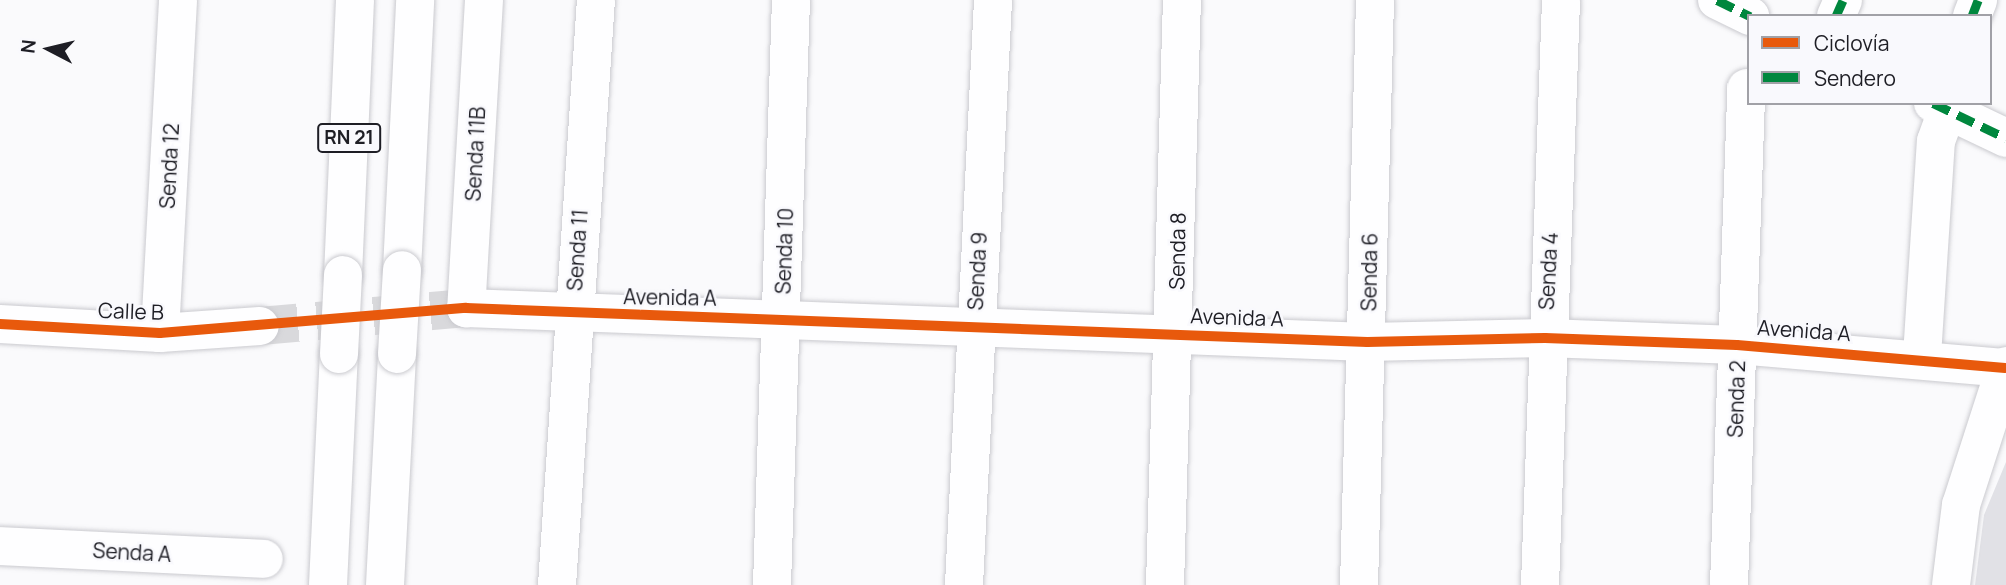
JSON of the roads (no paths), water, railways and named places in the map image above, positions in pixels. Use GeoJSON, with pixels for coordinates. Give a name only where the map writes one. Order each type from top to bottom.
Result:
{"type":"FeatureCollection","features":[{"type":"Feature","properties":{"kind":"main road","name":"Senda 12"},"geometry":{"type":"LineString","coordinates":[[160,333],[178,0]]}},
{"type":"Feature","properties":{"kind":"main road","name":"RN 21"},"geometry":{"type":"LineString","coordinates":[[328,585],[355,0]]}},
{"type":"Feature","properties":{"kind":"main road","name":"RN 21"},"geometry":{"type":"LineString","coordinates":[[385,585],[415,0]]}},
{"type":"Feature","properties":{"kind":"main road","name":"Senda 11B"},"geometry":{"type":"LineString","coordinates":[[466,308],[484,0]]}},
{"type":"Feature","properties":{"kind":"main road","name":"Senda 11"},"geometry":{"type":"LineString","coordinates":[[557,585],[572,316],[596,0]]}},
{"type":"Feature","properties":{"kind":"main road","name":"Senda 10"},"geometry":{"type":"LineString","coordinates":[[772,585],[791,0]]}},
{"type":"Feature","properties":{"kind":"main road","name":"Senda 9"},"geometry":{"type":"LineString","coordinates":[[964,585],[974,325],[993,0]]}},
{"type":"Feature","properties":{"kind":"main road","name":"Senda 8"},"geometry":{"type":"LineString","coordinates":[[1165,585],[1175,334],[1182,0]]}},
{"type":"Feature","properties":{"kind":"main road","name":"Senda 6"},"geometry":{"type":"LineString","coordinates":[[1359,585],[1375,0]]}},
{"type":"Feature","properties":{"kind":"main road","name":"Senda 4"},"geometry":{"type":"LineString","coordinates":[[1540,585],[1545,338],[1562,0]]}},
{"type":"Feature","properties":{"kind":"main road"},"geometry":{"type":"LineString","coordinates":[[1717,0],[1747,15]]}},
{"type":"Feature","properties":{"kind":"main road","name":"Senda 2"},"geometry":{"type":"LineString","coordinates":[[1729,585],[1746,88]]}},
{"type":"Feature","properties":{"kind":"main road"},"geometry":{"type":"LineString","coordinates":[[1922,356],[1940,106],[2006,138]]}},
{"type":"Feature","properties":{"kind":"main road","name":"Avenida A"},"geometry":{"type":"LineString","coordinates":[[466,308],[572,316],[782,318],[1367,342],[1545,338],[1738,345],[1922,356],[2006,367]]}},
{"type":"Feature","properties":{"kind":"main road","name":"Calle B"},"geometry":{"type":"LineString","coordinates":[[0,324],[160,333],[260,326]]}},
{"type":"Feature","properties":{"kind":"main road"},"geometry":{"type":"LineString","coordinates":[[1951,585],[1961,505],[2006,367]]}},
{"type":"Feature","properties":{"kind":"main road","name":"Senda A"},"geometry":{"type":"LineString","coordinates":[[0,546],[264,559]]}},
{"type":"Feature","properties":{"kind":"tunnel"},"geometry":{"type":"LineString","coordinates":[[260,326],[466,308]]}}]}
